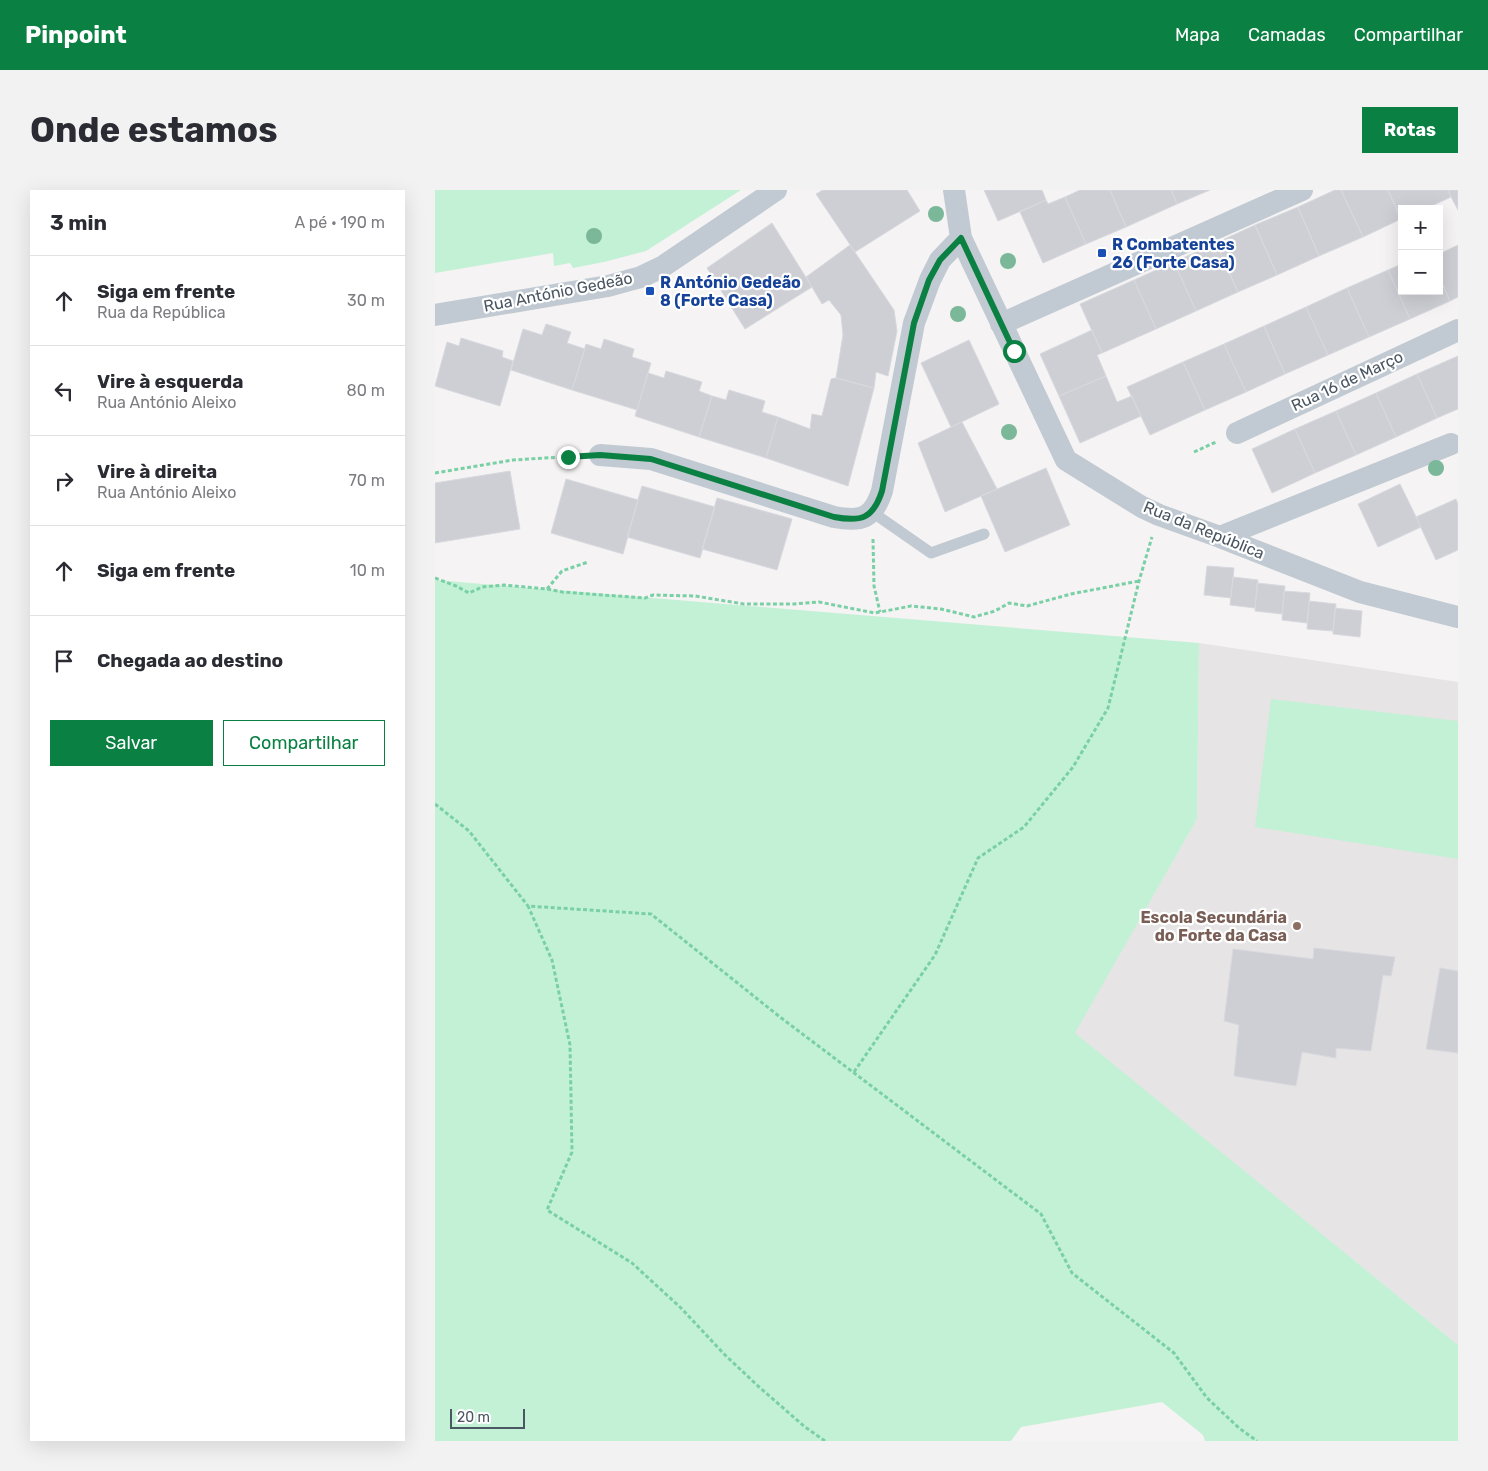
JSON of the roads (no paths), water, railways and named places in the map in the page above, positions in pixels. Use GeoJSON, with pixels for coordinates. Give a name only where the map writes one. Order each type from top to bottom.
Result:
{"type":"FeatureCollection","features":[{"type":"Feature","properties":{"kind":"street","name":"Rua António Gedeão"},"geometry":{"type":"LineString","coordinates":[[435,315],[609,286],[641,277],[662,266],[776,190]]}},
{"type":"Feature","properties":{"kind":"street","name":"Rua da República"},"geometry":{"type":"LineString","coordinates":[[954,190],[961,238],[1066,460],[1142,507],[1159,515],[1360,592],[1458,617]]}},
{"type":"Feature","properties":{"kind":"street"},"geometry":{"type":"LineString","coordinates":[[1001,324],[1302,190]]}},
{"type":"Feature","properties":{"kind":"street"},"geometry":{"type":"LineString","coordinates":[[600,455],[651,459],[848,520],[862,518],[873,512],[879,502],[882,491],[914,323],[929,280],[940,260],[961,238]]}},
{"type":"Feature","properties":{"kind":"street","name":"Rua 16 de Março"},"geometry":{"type":"LineString","coordinates":[[1237,433],[1458,330]]}},
{"type":"Feature","properties":{"kind":"street"},"geometry":{"type":"LineString","coordinates":[[1220,537],[1451,444]]}},
{"type":"Feature","properties":{"kind":"lane"},"geometry":{"type":"LineString","coordinates":[[873,512],[931,554],[984,534]]}},
{"type":"Feature","properties":{"kind":"place","name":"R Combatentes 26 (Forte Casa)"},"geometry":{"type":"Point","coordinates":[1102,253]}},
{"type":"Feature","properties":{"kind":"place","name":"R António Gedeão 8 (Forte Casa)"},"geometry":{"type":"Point","coordinates":[650,291]}},
{"type":"Feature","properties":{"kind":"place","name":"Escola Secundária do Forte da Casa"},"geometry":{"type":"Point","coordinates":[1297,926]}}]}
